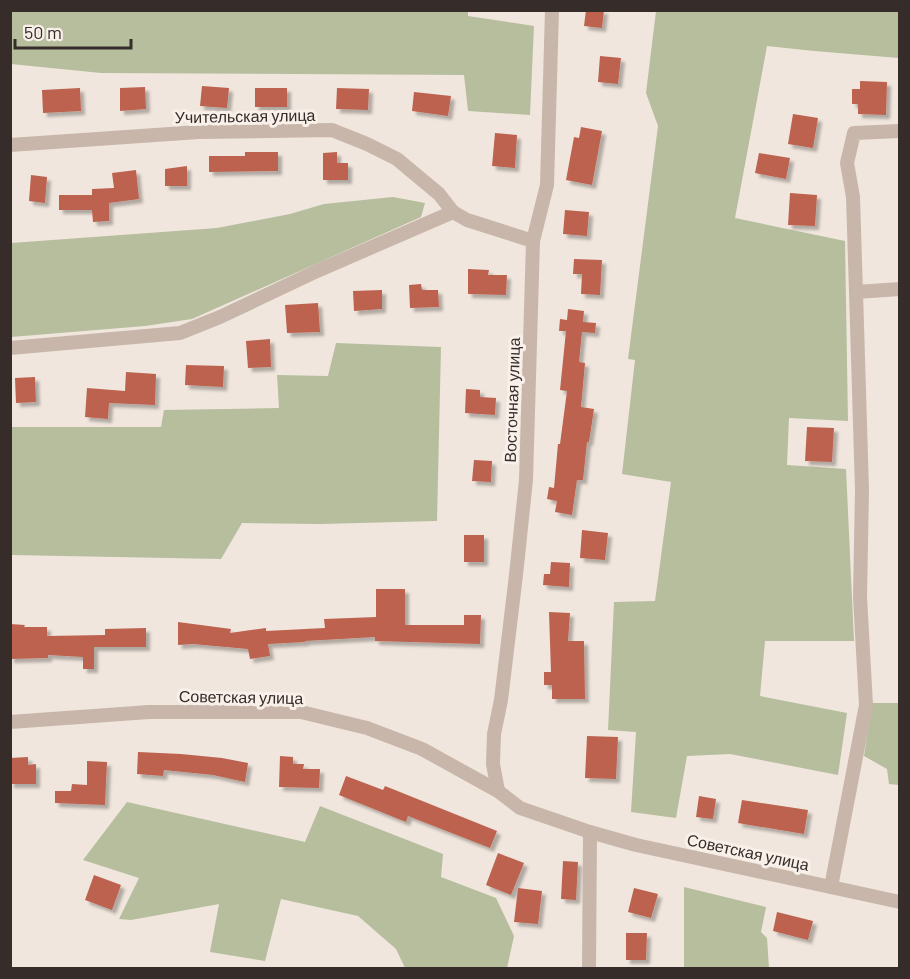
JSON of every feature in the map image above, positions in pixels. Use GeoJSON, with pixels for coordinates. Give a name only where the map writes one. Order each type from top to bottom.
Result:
{"type":"FeatureCollection","features":[{"type":"Feature","properties":{"kind":"street","name":"Восточная улица"},"geometry":{"type":"LineString","coordinates":[[498,790],[493,764],[494,734],[507,654],[526,480],[533,241],[547,185],[552,10]]}},
{"type":"Feature","properties":{"kind":"street","name":"Учительская улица"},"geometry":{"type":"LineString","coordinates":[[10,145],[200,132],[332,130],[397,159],[439,194],[453,212],[467,220],[533,241]]}},
{"type":"Feature","properties":{"kind":"street"},"geometry":{"type":"LineString","coordinates":[[831,887],[866,705],[860,597],[862,490],[853,197],[847,163],[854,133],[900,130]]}},
{"type":"Feature","properties":{"kind":"street"},"geometry":{"type":"LineString","coordinates":[[10,348],[180,333],[220,318],[317,271],[453,212]]}},
{"type":"Feature","properties":{"kind":"street"},"geometry":{"type":"LineString","coordinates":[[856,292],[900,289]]}},
{"type":"Feature","properties":{"kind":"street","name":"Советская улица"},"geometry":{"type":"LineString","coordinates":[[10,722],[149,712],[301,712],[367,728],[422,749],[498,790],[520,808],[590,832],[900,902]]}},
{"type":"Feature","properties":{"kind":"street"},"geometry":{"type":"LineString","coordinates":[[589,969],[590,832]]}},
{"type":"Feature","properties":{"kind":"green space"},"geometry":{"type":"Polygon","coordinates":[[[11,11],[468,11],[468,16],[534,26],[530,115],[468,111],[464,75],[101,73],[11,64],[11,11]]]}},
{"type":"Feature","properties":{"kind":"green space"},"geometry":{"type":"Polygon","coordinates":[[[656,11],[900,11],[899,58],[767,46],[735,218],[845,241],[848,421],[789,418],[787,465],[846,469],[854,641],[765,641],[760,696],[847,713],[838,775],[730,754],[687,756],[676,818],[631,812],[636,732],[608,730],[614,602],[655,601],[671,482],[622,474],[635,360],[628,359],[658,126],[646,93],[656,11]]]}},
{"type":"Feature","properties":{"kind":"green space"},"geometry":{"type":"Polygon","coordinates":[[[393,197],[425,203],[421,217],[192,319],[145,326],[11,337],[11,243],[217,228],[290,214],[324,204],[393,197]]]}},
{"type":"Feature","properties":{"kind":"green space"},"geometry":{"type":"Polygon","coordinates":[[[336,343],[441,347],[437,521],[321,524],[242,523],[221,559],[11,555],[11,427],[161,427],[164,410],[279,408],[277,375],[328,376],[336,343]]]}},
{"type":"Feature","properties":{"kind":"green space"},"geometry":{"type":"Polygon","coordinates":[[[872,703],[899,703],[899,785],[889,784],[887,769],[864,756],[872,703]]]}},
{"type":"Feature","properties":{"kind":"green space"},"geometry":{"type":"Polygon","coordinates":[[[127,802],[305,842],[320,806],[443,854],[441,877],[496,898],[514,936],[507,968],[405,968],[396,949],[358,916],[281,899],[265,961],[210,952],[219,904],[131,920],[119,919],[139,878],[83,860],[127,802]]]}},
{"type":"Feature","properties":{"kind":"green space"},"geometry":{"type":"Polygon","coordinates":[[[684,887],[766,907],[761,932],[767,938],[769,968],[684,968],[684,887]]]}},
{"type":"Feature","properties":{"kind":"building"},"geometry":{"type":"Polygon","coordinates":[[[586,10],[604,10],[602,28],[584,26],[586,10]]]}},
{"type":"Feature","properties":{"kind":"building"},"geometry":{"type":"Polygon","coordinates":[[[600,56],[621,58],[618,84],[598,82],[600,56]]]}},
{"type":"Feature","properties":{"kind":"building"},"geometry":{"type":"Polygon","coordinates":[[[860,81],[887,82],[886,115],[858,114],[858,104],[852,104],[852,89],[860,89],[860,81]]]}},
{"type":"Feature","properties":{"kind":"building"},"geometry":{"type":"Polygon","coordinates":[[[202,86],[229,88],[227,108],[200,106],[202,86]]]}},
{"type":"Feature","properties":{"kind":"building"},"geometry":{"type":"Polygon","coordinates":[[[145,87],[146,109],[120,111],[120,88],[145,87]]]}},
{"type":"Feature","properties":{"kind":"building"},"geometry":{"type":"Polygon","coordinates":[[[80,88],[81,111],[43,113],[42,90],[80,88]]]}},
{"type":"Feature","properties":{"kind":"building"},"geometry":{"type":"Polygon","coordinates":[[[255,88],[287,88],[287,107],[255,107],[255,88]]]}},
{"type":"Feature","properties":{"kind":"building"},"geometry":{"type":"Polygon","coordinates":[[[337,88],[369,89],[368,110],[336,109],[337,88]]]}},
{"type":"Feature","properties":{"kind":"building"},"geometry":{"type":"Polygon","coordinates":[[[414,92],[451,96],[448,116],[412,111],[414,92]]]}},
{"type":"Feature","properties":{"kind":"building"},"geometry":{"type":"Polygon","coordinates":[[[793,114],[818,118],[813,148],[788,144],[793,114]]]}},
{"type":"Feature","properties":{"kind":"building"},"geometry":{"type":"Polygon","coordinates":[[[581,127],[602,131],[592,185],[566,180],[574,137],[579,138],[581,127]]]}},
{"type":"Feature","properties":{"kind":"building"},"geometry":{"type":"Polygon","coordinates":[[[495,133],[517,135],[515,168],[492,166],[495,133]]]}},
{"type":"Feature","properties":{"kind":"building"},"geometry":{"type":"Polygon","coordinates":[[[245,152],[278,152],[278,171],[209,172],[209,156],[245,156],[245,152]]]}},
{"type":"Feature","properties":{"kind":"building"},"geometry":{"type":"Polygon","coordinates":[[[337,152],[337,163],[348,163],[348,180],[323,180],[323,153],[337,152]]]}},
{"type":"Feature","properties":{"kind":"building"},"geometry":{"type":"Polygon","coordinates":[[[759,153],[790,158],[786,179],[755,173],[759,153]]]}},
{"type":"Feature","properties":{"kind":"building"},"geometry":{"type":"Polygon","coordinates":[[[187,166],[187,186],[165,186],[165,169],[187,166]]]}},
{"type":"Feature","properties":{"kind":"building"},"geometry":{"type":"Polygon","coordinates":[[[136,170],[139,199],[109,203],[109,221],[93,222],[92,210],[59,210],[59,195],[92,195],[92,189],[114,188],[112,173],[136,170]]]}},
{"type":"Feature","properties":{"kind":"building"},"geometry":{"type":"Polygon","coordinates":[[[31,175],[47,177],[45,203],[29,201],[31,175]]]}},
{"type":"Feature","properties":{"kind":"building"},"geometry":{"type":"Polygon","coordinates":[[[790,193],[817,195],[815,226],[788,225],[790,193]]]}},
{"type":"Feature","properties":{"kind":"building"},"geometry":{"type":"Polygon","coordinates":[[[565,210],[589,212],[587,236],[563,234],[565,210]]]}},
{"type":"Feature","properties":{"kind":"building"},"geometry":{"type":"Polygon","coordinates":[[[574,259],[602,260],[600,295],[581,294],[582,274],[573,274],[574,259]]]}},
{"type":"Feature","properties":{"kind":"building"},"geometry":{"type":"Polygon","coordinates":[[[468,269],[489,270],[488,275],[507,275],[506,295],[468,294],[468,269]]]}},
{"type":"Feature","properties":{"kind":"building"},"geometry":{"type":"Polygon","coordinates":[[[421,284],[422,290],[438,290],[439,307],[410,308],[409,285],[421,284]]]}},
{"type":"Feature","properties":{"kind":"building"},"geometry":{"type":"Polygon","coordinates":[[[382,290],[382,309],[354,311],[353,291],[382,290]]]}},
{"type":"Feature","properties":{"kind":"building"},"geometry":{"type":"Polygon","coordinates":[[[318,303],[320,332],[287,333],[285,305],[318,303]]]}},
{"type":"Feature","properties":{"kind":"building"},"geometry":{"type":"Polygon","coordinates":[[[568,309],[584,311],[583,322],[596,323],[595,333],[582,332],[579,362],[585,363],[581,407],[594,409],[589,442],[587,442],[583,480],[577,480],[572,515],[555,512],[557,501],[547,499],[549,487],[554,488],[558,444],[560,444],[567,391],[560,390],[566,331],[559,331],[560,319],[567,320],[568,309]]]}},
{"type":"Feature","properties":{"kind":"building"},"geometry":{"type":"Polygon","coordinates":[[[270,339],[271,367],[248,368],[246,341],[270,339]]]}},
{"type":"Feature","properties":{"kind":"building"},"geometry":{"type":"Polygon","coordinates":[[[186,365],[224,366],[223,387],[185,385],[186,365]]]}},
{"type":"Feature","properties":{"kind":"building"},"geometry":{"type":"Polygon","coordinates":[[[126,372],[156,374],[155,405],[109,403],[108,419],[85,417],[87,388],[125,391],[126,372]]]}},
{"type":"Feature","properties":{"kind":"building"},"geometry":{"type":"Polygon","coordinates":[[[35,377],[36,402],[16,403],[15,378],[35,377]]]}},
{"type":"Feature","properties":{"kind":"building"},"geometry":{"type":"Polygon","coordinates":[[[466,389],[480,390],[480,397],[496,398],[495,415],[465,413],[466,389]]]}},
{"type":"Feature","properties":{"kind":"building"},"geometry":{"type":"Polygon","coordinates":[[[807,427],[834,428],[832,462],[805,461],[807,427]]]}},
{"type":"Feature","properties":{"kind":"building"},"geometry":{"type":"Polygon","coordinates":[[[474,460],[492,461],[491,482],[472,481],[474,460]]]}},
{"type":"Feature","properties":{"kind":"building"},"geometry":{"type":"Polygon","coordinates":[[[582,530],[608,533],[605,560],[580,558],[582,530]]]}},
{"type":"Feature","properties":{"kind":"building"},"geometry":{"type":"Polygon","coordinates":[[[464,535],[484,535],[484,562],[464,562],[464,535]]]}},
{"type":"Feature","properties":{"kind":"building"},"geometry":{"type":"Polygon","coordinates":[[[551,562],[570,563],[569,587],[543,585],[544,574],[550,574],[551,562]]]}},
{"type":"Feature","properties":{"kind":"building"},"geometry":{"type":"Polygon","coordinates":[[[376,589],[405,589],[405,625],[464,625],[464,615],[481,615],[480,644],[375,641],[375,637],[305,641],[268,644],[270,656],[250,659],[248,649],[193,644],[178,645],[178,622],[231,629],[230,633],[266,628],[266,631],[325,628],[324,619],[376,617],[376,589]]]}},
{"type":"Feature","properties":{"kind":"building"},"geometry":{"type":"Polygon","coordinates":[[[549,612],[570,613],[568,641],[584,641],[585,699],[552,699],[552,685],[544,685],[544,672],[551,672],[549,612]]]}},
{"type":"Feature","properties":{"kind":"building"},"geometry":{"type":"Polygon","coordinates":[[[10,624],[25,625],[24,627],[47,627],[47,636],[105,635],[105,629],[146,628],[146,647],[94,647],[94,669],[83,669],[83,657],[48,655],[48,658],[10,659],[10,624]]]}},
{"type":"Feature","properties":{"kind":"building"},"geometry":{"type":"Polygon","coordinates":[[[587,736],[618,737],[616,779],[585,778],[587,736]]]}},
{"type":"Feature","properties":{"kind":"building"},"geometry":{"type":"Polygon","coordinates":[[[138,752],[222,758],[248,763],[245,782],[213,775],[164,770],[163,776],[137,774],[138,752]]]}},
{"type":"Feature","properties":{"kind":"building"},"geometry":{"type":"Polygon","coordinates":[[[280,756],[293,757],[293,764],[304,764],[303,769],[320,769],[319,788],[279,787],[280,756]]]}},
{"type":"Feature","properties":{"kind":"building"},"geometry":{"type":"Polygon","coordinates":[[[28,757],[28,765],[36,764],[36,784],[10,784],[10,758],[28,757]]]}},
{"type":"Feature","properties":{"kind":"building"},"geometry":{"type":"Polygon","coordinates":[[[87,761],[107,762],[105,805],[55,803],[55,791],[71,791],[72,784],[87,785],[87,761]]]}},
{"type":"Feature","properties":{"kind":"building"},"geometry":{"type":"Polygon","coordinates":[[[346,776],[383,790],[385,786],[497,831],[490,848],[408,816],[406,822],[339,795],[346,776]]]}},
{"type":"Feature","properties":{"kind":"building"},"geometry":{"type":"Polygon","coordinates":[[[699,796],[716,799],[713,819],[696,817],[699,796]]]}},
{"type":"Feature","properties":{"kind":"building"},"geometry":{"type":"Polygon","coordinates":[[[742,800],[808,810],[804,834],[738,823],[742,800]]]}},
{"type":"Feature","properties":{"kind":"building"},"geometry":{"type":"Polygon","coordinates":[[[498,853],[524,863],[511,895],[486,885],[498,853]]]}},
{"type":"Feature","properties":{"kind":"building"},"geometry":{"type":"Polygon","coordinates":[[[563,861],[578,862],[576,900],[561,899],[563,861]]]}},
{"type":"Feature","properties":{"kind":"building"},"geometry":{"type":"Polygon","coordinates":[[[94,875],[121,885],[112,910],[85,900],[94,875]]]}},
{"type":"Feature","properties":{"kind":"building"},"geometry":{"type":"Polygon","coordinates":[[[518,888],[542,891],[538,924],[514,922],[518,888]]]}},
{"type":"Feature","properties":{"kind":"building"},"geometry":{"type":"Polygon","coordinates":[[[634,888],[658,894],[651,918],[628,912],[634,888]]]}},
{"type":"Feature","properties":{"kind":"building"},"geometry":{"type":"Polygon","coordinates":[[[777,912],[813,921],[808,940],[773,931],[777,912]]]}},
{"type":"Feature","properties":{"kind":"building"},"geometry":{"type":"Polygon","coordinates":[[[626,933],[647,933],[646,960],[626,960],[626,933]]]}}]}
